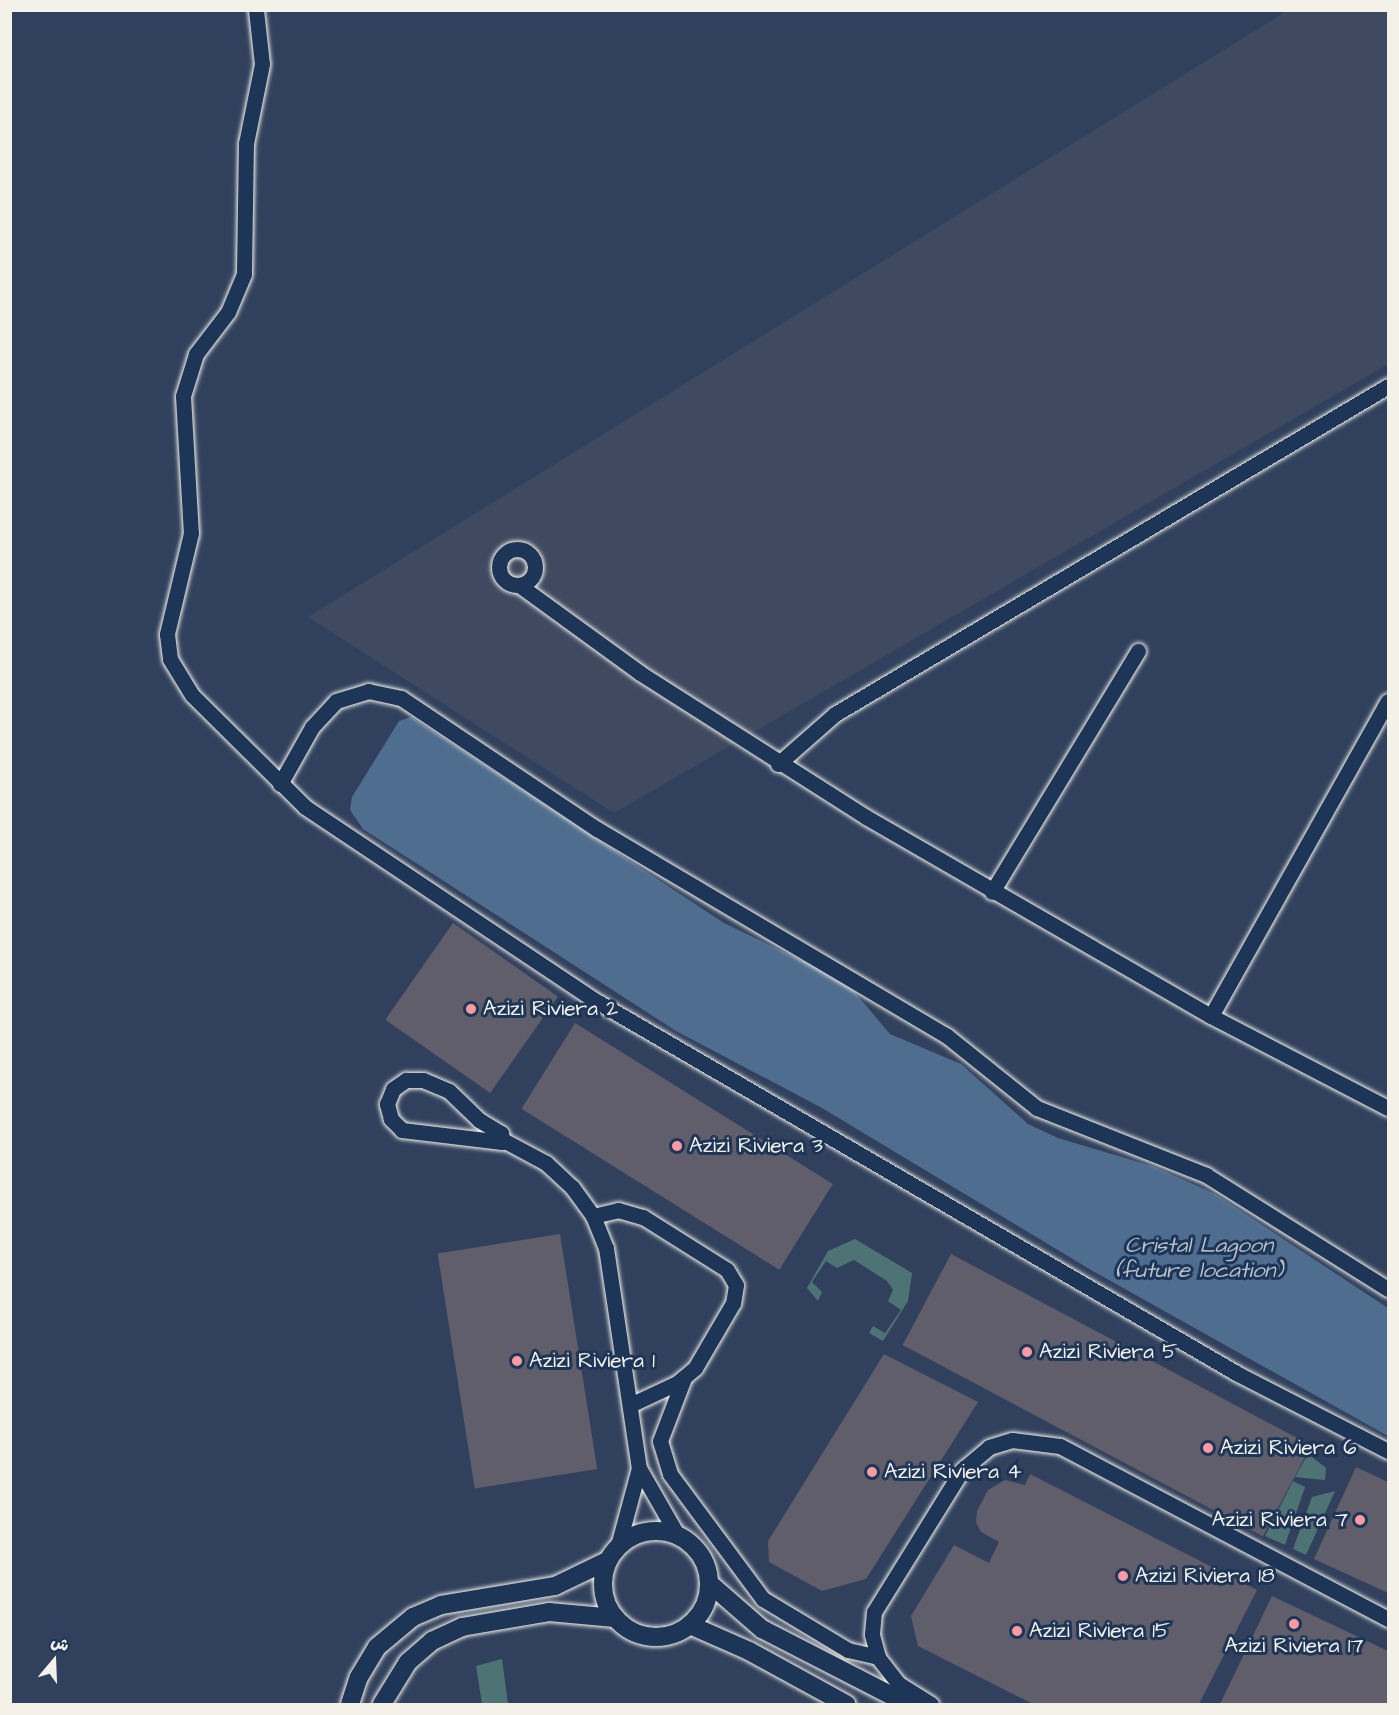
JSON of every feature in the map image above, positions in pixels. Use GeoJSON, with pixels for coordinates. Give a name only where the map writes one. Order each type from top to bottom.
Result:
{"type":"FeatureCollection","features":[{"type":"Feature","properties":{"kind":"street"},"geometry":{"type":"LineString","coordinates":[[256,10],[262,64],[246,143],[244,274],[235,301],[196,354],[186,381],[191,533],[167,634],[170,659],[192,695],[280,784],[336,828],[646,1031],[1238,1374],[1389,1451]]}},
{"type":"Feature","properties":{"kind":"street"},"geometry":{"type":"LineString","coordinates":[[778,764],[835,714],[1389,386]]}},
{"type":"Feature","properties":{"kind":"street"},"geometry":{"type":"LineString","coordinates":[[519,585],[640,673],[778,764],[992,892],[1211,1016],[1389,1107]]}},
{"type":"Feature","properties":{"kind":"street"},"geometry":{"type":"LineString","coordinates":[[992,892],[1138,651]]}},
{"type":"Feature","properties":{"kind":"street"},"geometry":{"type":"LineString","coordinates":[[280,784],[312,727],[336,701],[368,691],[401,698],[587,823],[947,1036],[1037,1108],[1206,1176],[1389,1288]]}},
{"type":"Feature","properties":{"kind":"street"},"geometry":{"type":"LineString","coordinates":[[1211,1016],[1389,701]]}},
{"type":"Feature","properties":{"kind":"street"},"geometry":{"type":"LineString","coordinates":[[503,1140],[497,1144],[402,1130],[391,1119],[389,1096],[406,1080],[432,1082],[501,1133],[503,1140],[560,1174],[593,1216],[610,1266],[639,1468],[678,1536],[700,1555],[710,1583],[762,1629],[908,1704]]}},
{"type":"Feature","properties":{"kind":"street"},"geometry":{"type":"LineString","coordinates":[[593,1216],[618,1210],[644,1217],[722,1266],[734,1279],[733,1303],[700,1361],[684,1378],[630,1405]]}},
{"type":"Feature","properties":{"kind":"street"},"geometry":{"type":"LineString","coordinates":[[684,1378],[660,1441],[670,1474],[763,1599],[849,1650],[878,1657]]}},
{"type":"Feature","properties":{"kind":"street"},"geometry":{"type":"LineString","coordinates":[[931,1704],[898,1683],[878,1657],[873,1622],[884,1591],[962,1470],[989,1447],[1012,1440],[1059,1446],[1389,1619]]}},
{"type":"Feature","properties":{"kind":"street"},"geometry":{"type":"LineString","coordinates":[[639,1468],[618,1546],[607,1562],[604,1597],[615,1618],[634,1632],[657,1637],[690,1625],[704,1606],[710,1583]]}},
{"type":"Feature","properties":{"kind":"street"},"geometry":{"type":"LineString","coordinates":[[618,1546],[646,1532],[678,1536]]}},
{"type":"Feature","properties":{"kind":"street"},"geometry":{"type":"LineString","coordinates":[[350,1704],[367,1661],[413,1617],[441,1605],[555,1586],[607,1562]]}},
{"type":"Feature","properties":{"kind":"street"},"geometry":{"type":"LineString","coordinates":[[382,1704],[408,1662],[432,1641],[462,1627],[549,1612],[615,1618]]}},
{"type":"Feature","properties":{"kind":"street"},"geometry":{"type":"LineString","coordinates":[[690,1625],[740,1646],[846,1704]]}},
{"type":"Feature","properties":{"kind":"shaded area"},"geometry":{"type":"Polygon","coordinates":[[[1287,11],[1388,11],[1388,364],[614,813],[308,617],[1287,11]]]}},
{"type":"Feature","properties":{"kind":"green space"},"geometry":{"type":"Polygon","coordinates":[[[855,1239],[912,1273],[908,1301],[883,1341],[869,1333],[873,1326],[885,1333],[901,1310],[888,1301],[893,1290],[887,1281],[854,1260],[837,1268],[826,1261],[812,1282],[822,1292],[818,1301],[807,1288],[828,1251],[855,1239]]]}},
{"type":"Feature","properties":{"kind":"green space"},"geometry":{"type":"Polygon","coordinates":[[[1308,1454],[1326,1468],[1325,1480],[1295,1477],[1308,1454]]]}},
{"type":"Feature","properties":{"kind":"green space"},"geometry":{"type":"Polygon","coordinates":[[[1293,1481],[1305,1487],[1285,1545],[1265,1536],[1293,1481]]]}},
{"type":"Feature","properties":{"kind":"green space"},"geometry":{"type":"Polygon","coordinates":[[[1335,1491],[1306,1555],[1293,1549],[1312,1497],[1335,1491]]]}},
{"type":"Feature","properties":{"kind":"green space"},"geometry":{"type":"Polygon","coordinates":[[[502,1659],[508,1704],[482,1704],[476,1666],[502,1659]]]}},
{"type":"Feature","properties":{"kind":"water","name":"Cristal Lagoon (future location)"},"geometry":{"type":"Polygon","coordinates":[[[411,717],[724,923],[846,982],[890,1034],[961,1064],[1028,1124],[1058,1138],[1155,1167],[1215,1194],[1388,1308],[1388,1436],[1091,1270],[822,1108],[676,1031],[363,829],[350,810],[352,797],[399,721],[411,717]]]}},
{"type":"Feature","properties":{"kind":"building","name":"Azizi Riviera 2"},"geometry":{"type":"Polygon","coordinates":[[[453,923],[558,996],[490,1093],[385,1020],[453,923]]]}},
{"type":"Feature","properties":{"kind":"building","name":"Azizi Riviera 3"},"geometry":{"type":"Polygon","coordinates":[[[575,1023],[833,1184],[779,1270],[521,1109],[575,1023]]]}},
{"type":"Feature","properties":{"kind":"building","name":"Azizi Riviera 1"},"geometry":{"type":"Polygon","coordinates":[[[560,1234],[597,1469],[475,1488],[438,1253],[560,1234]]]}},
{"type":"Feature","properties":{"kind":"building"},"geometry":{"type":"Polygon","coordinates":[[[951,1254],[1311,1446],[1263,1536],[903,1345],[951,1254]]]}},
{"type":"Feature","properties":{"kind":"building","name":"Azizi Riviera 4"},"geometry":{"type":"Polygon","coordinates":[[[884,1354],[978,1402],[866,1579],[822,1591],[769,1562],[768,1541],[884,1354]]]}},
{"type":"Feature","properties":{"kind":"building","name":"Azizi Riviera 7"},"geometry":{"type":"Polygon","coordinates":[[[1356,1467],[1388,1482],[1388,1593],[1314,1559],[1356,1467]]]}},
{"type":"Feature","properties":{"kind":"building"},"geometry":{"type":"Polygon","coordinates":[[[1030,1474],[1257,1590],[1199,1704],[1033,1704],[918,1646],[911,1616],[954,1545],[989,1563],[999,1542],[981,1532],[976,1522],[977,1511],[988,1490],[1005,1480],[1025,1485],[1030,1474]]]}},
{"type":"Feature","properties":{"kind":"building","name":"Azizi Riviera 17"},"geometry":{"type":"Polygon","coordinates":[[[1272,1596],[1388,1651],[1388,1704],[1220,1704],[1272,1596]]]}},
{"type":"Feature","properties":{"kind":"place","name":"Azizi Riviera 2"},"geometry":{"type":"Point","coordinates":[471,1009]}},
{"type":"Feature","properties":{"kind":"place","name":"Azizi Riviera 3"},"geometry":{"type":"Point","coordinates":[677,1146]}},
{"type":"Feature","properties":{"kind":"place","name":"Azizi Riviera 5"},"geometry":{"type":"Point","coordinates":[1027,1352]}},
{"type":"Feature","properties":{"kind":"place","name":"Azizi Riviera 1"},"geometry":{"type":"Point","coordinates":[517,1361]}},
{"type":"Feature","properties":{"kind":"place","name":"Azizi Riviera 6"},"geometry":{"type":"Point","coordinates":[1208,1448]}},
{"type":"Feature","properties":{"kind":"place","name":"Azizi Riviera 4"},"geometry":{"type":"Point","coordinates":[872,1472]}},
{"type":"Feature","properties":{"kind":"place","name":"Azizi Riviera 7"},"geometry":{"type":"Point","coordinates":[1360,1520]}},
{"type":"Feature","properties":{"kind":"place","name":"Azizi Riviera 18"},"geometry":{"type":"Point","coordinates":[1123,1576]}},
{"type":"Feature","properties":{"kind":"place","name":"Azizi Riviera 17"},"geometry":{"type":"Point","coordinates":[1294,1624]}},
{"type":"Feature","properties":{"kind":"place","name":"Azizi Riviera 15"},"geometry":{"type":"Point","coordinates":[1017,1631]}}]}
